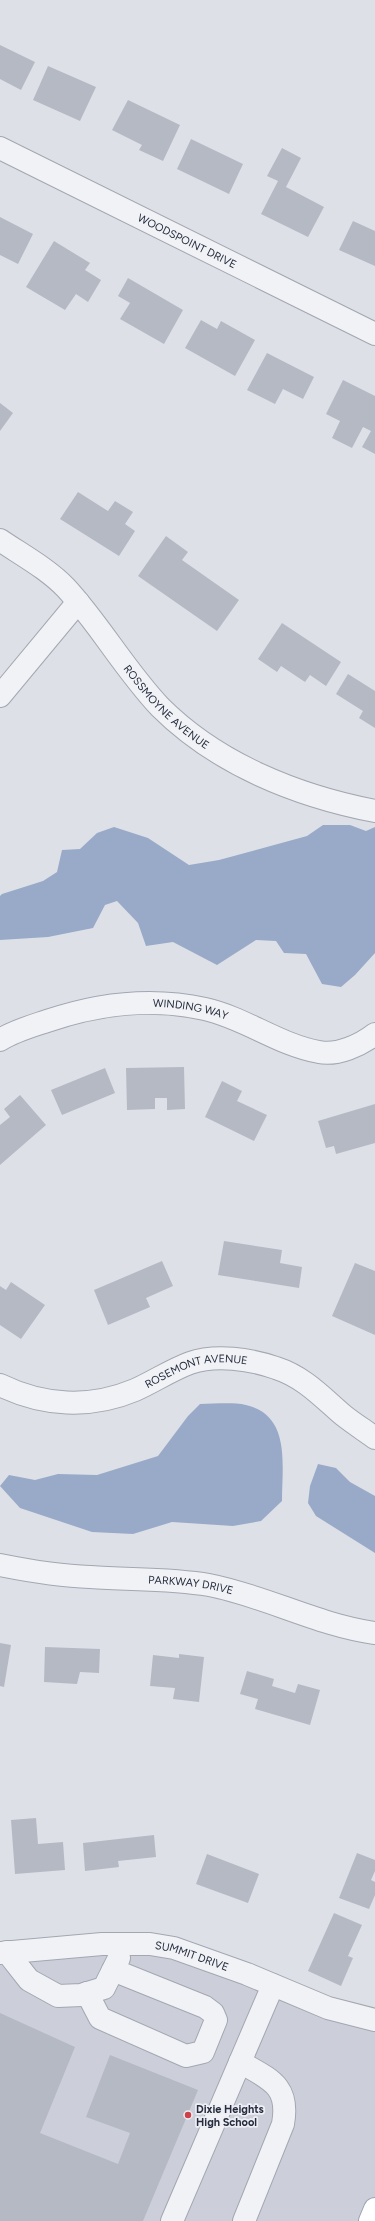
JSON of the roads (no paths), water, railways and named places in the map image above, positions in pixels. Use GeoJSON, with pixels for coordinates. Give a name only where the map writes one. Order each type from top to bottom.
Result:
{"type":"FeatureCollection","features":[{"type":"Feature","properties":{"kind":"main road"},"geometry":{"type":"LineString","coordinates":[[370,2221],[375,2209]]}},
{"type":"Feature","properties":{"kind":"street","name":"WOODSPOINT DRIVE"},"geometry":{"type":"LineString","coordinates":[[0,148],[375,334]]}},
{"type":"Feature","properties":{"kind":"street","name":"ROSSMOYNE AVENUE"},"geometry":{"type":"LineString","coordinates":[[0,540],[44,570],[65,587],[78,602],[112,650],[160,707],[217,751],[248,769],[286,787],[346,806],[375,811]]}},
{"type":"Feature","properties":{"kind":"street"},"geometry":{"type":"LineString","coordinates":[[0,696],[78,602]]}},
{"type":"Feature","properties":{"kind":"street","name":"WINDING WAY"},"geometry":{"type":"LineString","coordinates":[[0,1040],[35,1024],[75,1011],[104,1005],[128,1003],[169,1003],[206,1009],[234,1018],[298,1046],[319,1052],[343,1050],[375,1034]]}},
{"type":"Feature","properties":{"kind":"street","name":"ROSEMONT AVENUE"},"geometry":{"type":"LineString","coordinates":[[0,1385],[35,1399],[50,1402],[96,1402],[135,1389],[190,1364],[207,1360],[233,1359],[255,1362],[277,1368],[310,1386],[343,1415],[375,1438]]}},
{"type":"Feature","properties":{"kind":"street","name":"PARKWAY DRIVE"},"geometry":{"type":"LineString","coordinates":[[0,1565],[42,1574],[90,1578],[167,1580],[208,1585],[255,1596],[351,1629],[375,1633]]}},
{"type":"Feature","properties":{"kind":"street","name":"SUMMIT DRIVE"},"geometry":{"type":"LineString","coordinates":[[4,1952],[102,1944],[150,1944],[174,1948],[273,1985],[328,2008],[375,2020]]}},
{"type":"Feature","properties":{"kind":"street"},"geometry":{"type":"LineString","coordinates":[[4,1952],[29,1980],[58,1996],[87,1993],[104,1988],[127,1944]]}},
{"type":"Feature","properties":{"kind":"street"},"geometry":{"type":"LineString","coordinates":[[87,1993],[100,2018],[186,2056],[203,2052],[216,2020],[213,2013],[205,2007],[113,1970]]}},
{"type":"Feature","properties":{"kind":"street"},"geometry":{"type":"LineString","coordinates":[[172,2221],[273,1985]]}},
{"type":"Feature","properties":{"kind":"street"},"geometry":{"type":"LineString","coordinates":[[240,2062],[270,2080],[278,2087],[286,2107],[283,2124],[244,2221]]}},
{"type":"Feature","properties":{"kind":"water"},"geometry":{"type":"Polygon","coordinates":[[[323,825],[350,825],[366,831],[375,827],[375,953],[355,975],[341,987],[322,984],[306,954],[284,953],[276,941],[256,940],[217,965],[173,942],[146,946],[138,923],[117,901],[105,905],[93,928],[48,937],[0,940],[0,896],[2,894],[43,881],[57,872],[62,850],[80,849],[97,833],[114,827],[148,838],[189,865],[219,860],[307,836],[323,825]]]}},
{"type":"Feature","properties":{"kind":"water"},"geometry":{"type":"Polygon","coordinates":[[[229,1403],[246,1405],[260,1411],[271,1419],[277,1430],[281,1443],[282,1457],[282,1501],[261,1521],[233,1526],[172,1522],[133,1534],[92,1532],[20,1508],[0,1486],[9,1475],[35,1480],[58,1474],[97,1475],[158,1456],[188,1416],[200,1404],[229,1403]]]}},
{"type":"Feature","properties":{"kind":"water"},"geometry":{"type":"Polygon","coordinates":[[[318,1464],[336,1468],[350,1482],[375,1496],[375,1553],[316,1516],[308,1503],[310,1486],[318,1464]]]}},
{"type":"Feature","properties":{"kind":"place","name":"Dixie Heights High School"},"geometry":{"type":"Point","coordinates":[188,2115]}}]}
